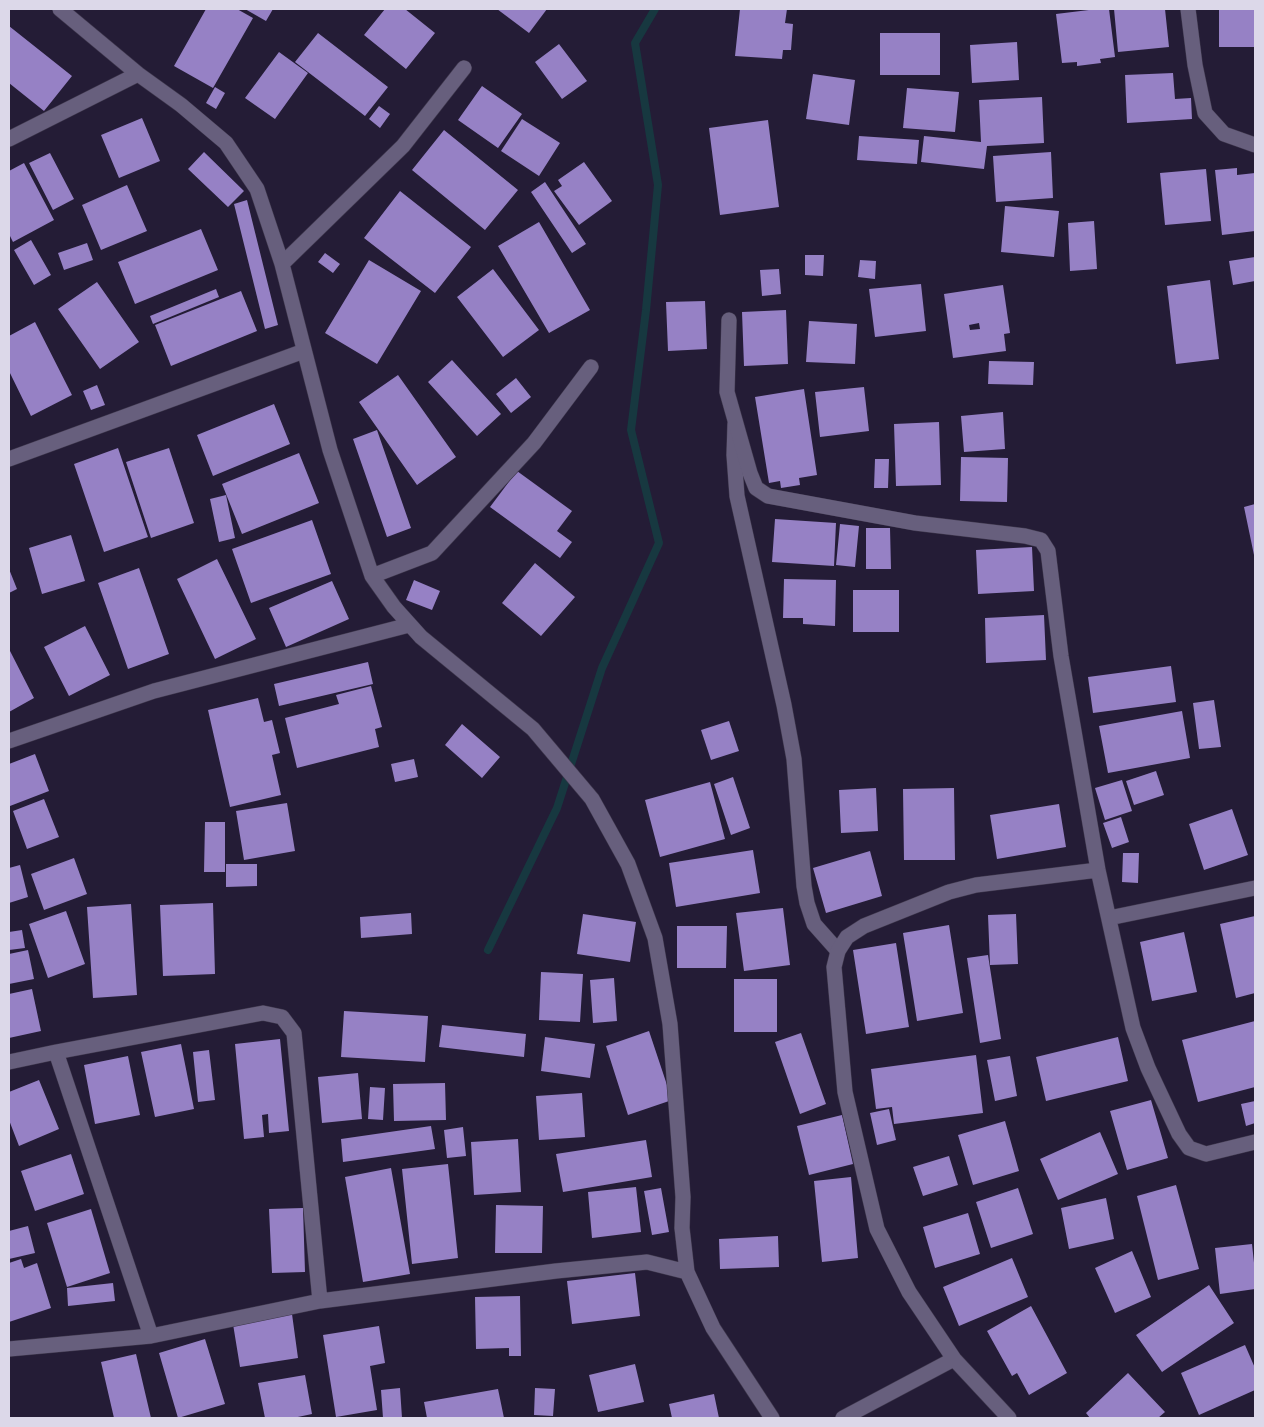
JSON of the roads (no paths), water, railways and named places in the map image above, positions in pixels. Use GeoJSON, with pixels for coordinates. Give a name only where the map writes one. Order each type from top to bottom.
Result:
{"type":"FeatureCollection","features":[{"type":"Feature","properties":{"kind":"street"},"geometry":{"type":"LineString","coordinates":[[60,9],[138,74],[181,105],[226,143],[257,189],[282,264],[330,450],[372,576],[394,607],[421,637],[534,729],[592,799],[628,864],[654,938],[670,1024],[683,1197],[682,1228],[686,1272],[713,1328],[772,1418]]}},
{"type":"Feature","properties":{"kind":"street"},"geometry":{"type":"LineString","coordinates":[[1188,9],[1195,65],[1204,113],[1224,134],[1255,145]]}},
{"type":"Feature","properties":{"kind":"street"},"geometry":{"type":"LineString","coordinates":[[282,264],[403,146],[464,68]]}},
{"type":"Feature","properties":{"kind":"street"},"geometry":{"type":"LineString","coordinates":[[9,139],[138,74]]}},
{"type":"Feature","properties":{"kind":"street"},"geometry":{"type":"LineString","coordinates":[[729,320],[727,392],[756,488],[768,496],[915,523],[1025,536],[1041,540],[1048,551],[1061,656],[1098,870],[1133,1028],[1148,1068],[1179,1134],[1189,1148],[1206,1154],[1255,1142]]}},
{"type":"Feature","properties":{"kind":"street"},"geometry":{"type":"LineString","coordinates":[[9,459],[304,351]]}},
{"type":"Feature","properties":{"kind":"street"},"geometry":{"type":"LineString","coordinates":[[372,576],[432,553],[534,443],[591,367]]}},
{"type":"Feature","properties":{"kind":"street"},"geometry":{"type":"LineString","coordinates":[[735,421],[734,455],[737,496],[782,695],[794,759],[807,904],[814,924],[838,951]]}},
{"type":"Feature","properties":{"kind":"street"},"geometry":{"type":"LineString","coordinates":[[9,741],[154,691],[409,625]]}},
{"type":"Feature","properties":{"kind":"street"},"geometry":{"type":"LineString","coordinates":[[1009,1418],[954,1359],[909,1292],[877,1229],[845,1092],[834,967],[838,951],[847,937],[864,926],[949,892],[976,886],[1098,870]]}},
{"type":"Feature","properties":{"kind":"street"},"geometry":{"type":"LineString","coordinates":[[1109,918],[1255,888]]}},
{"type":"Feature","properties":{"kind":"street"},"geometry":{"type":"LineString","coordinates":[[9,1062],[263,1013],[282,1017],[294,1034],[320,1301]]}},
{"type":"Feature","properties":{"kind":"street"},"geometry":{"type":"LineString","coordinates":[[56,1052],[151,1336]]}},
{"type":"Feature","properties":{"kind":"street"},"geometry":{"type":"LineString","coordinates":[[9,1349],[151,1336],[320,1301],[556,1271],[647,1262],[686,1272]]}},
{"type":"Feature","properties":{"kind":"street"},"geometry":{"type":"LineString","coordinates":[[843,1418],[954,1359]]}},
{"type":"Feature","properties":{"kind":"waterway"},"geometry":{"type":"LineString","coordinates":[[488,950],[557,808],[602,668],[659,543],[631,430],[646,310],[658,185],[635,43],[655,9]]}}]}
